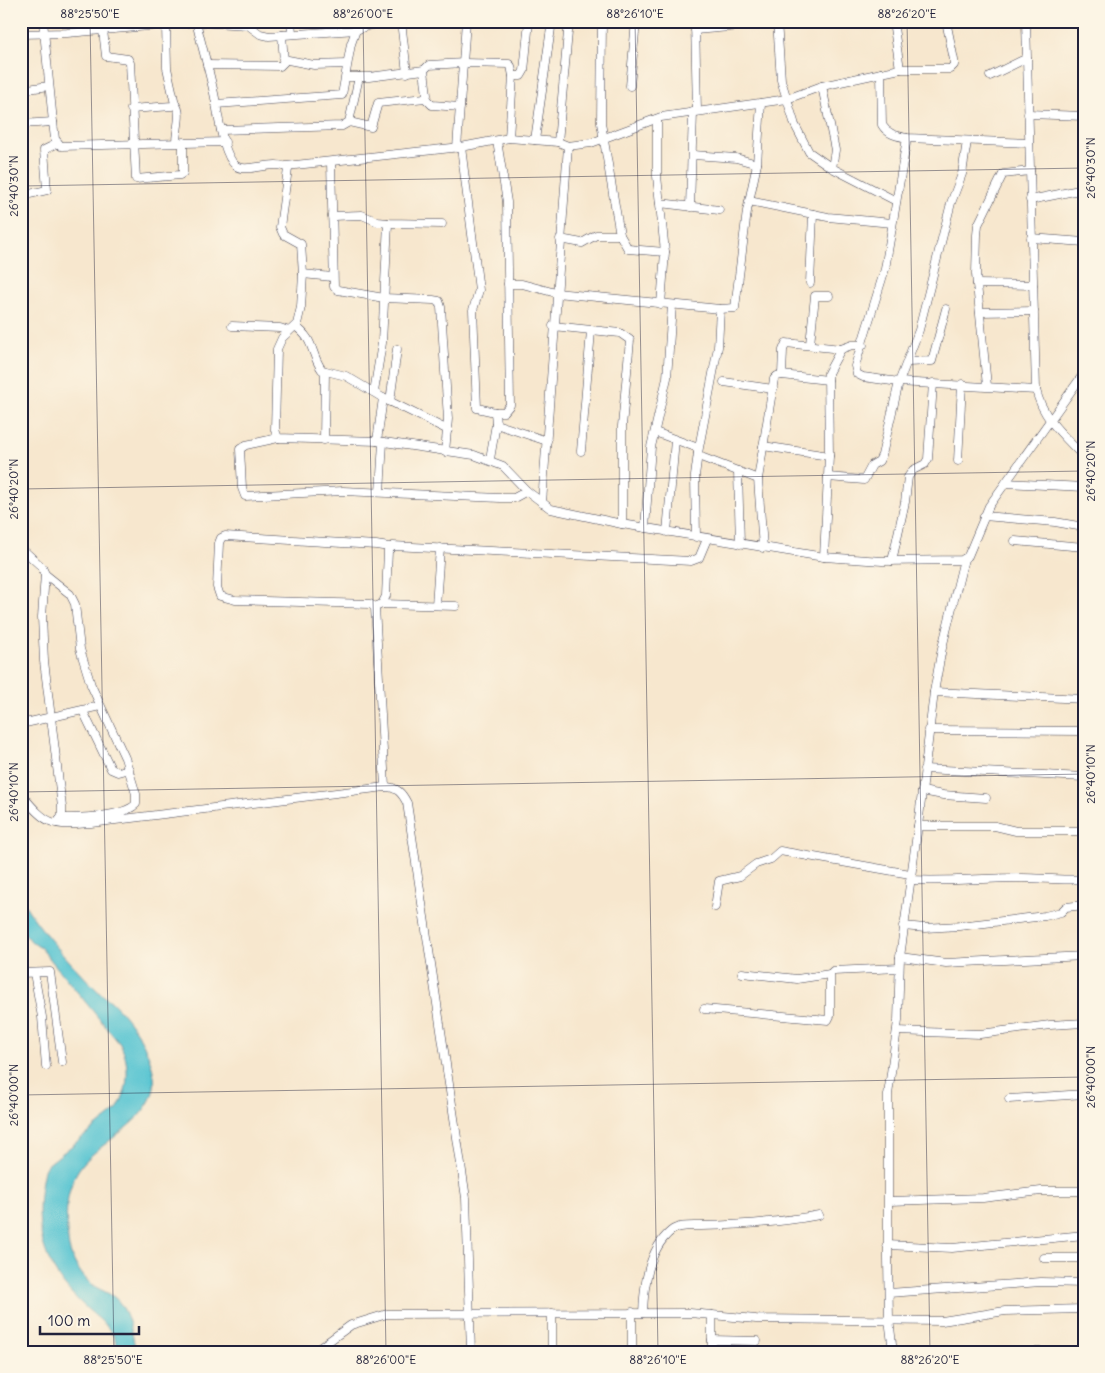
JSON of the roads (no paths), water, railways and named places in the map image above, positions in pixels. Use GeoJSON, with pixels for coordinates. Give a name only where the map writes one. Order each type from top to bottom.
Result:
{"type":"FeatureCollection","features":[{"type":"Feature","properties":{"kind":"street"},"geometry":{"type":"LineString","coordinates":[[42,21],[52,122],[58,143],[61,146],[225,142]]}},
{"type":"Feature","properties":{"kind":"street"},"geometry":{"type":"LineString","coordinates":[[291,21],[292,33]]}},
{"type":"Feature","properties":{"kind":"street"},"geometry":{"type":"LineString","coordinates":[[21,34],[44,34],[143,23],[166,25],[196,22],[248,25],[263,35],[356,30],[370,25],[401,21],[407,73]]}},
{"type":"Feature","properties":{"kind":"street"},"geometry":{"type":"LineString","coordinates":[[466,21],[459,147],[479,290],[473,310],[477,408],[504,412],[510,405],[507,202],[497,141]]}},
{"type":"Feature","properties":{"kind":"street"},"geometry":{"type":"LineString","coordinates":[[513,76],[521,76],[524,71],[529,21]]}},
{"type":"Feature","properties":{"kind":"street"},"geometry":{"type":"LineString","coordinates":[[535,140],[552,21]]}},
{"type":"Feature","properties":{"kind":"street"},"geometry":{"type":"LineString","coordinates":[[558,142],[569,21]]}},
{"type":"Feature","properties":{"kind":"street"},"geometry":{"type":"LineString","coordinates":[[602,21],[599,109],[620,235],[628,249],[665,252]]}},
{"type":"Feature","properties":{"kind":"street"},"geometry":{"type":"LineString","coordinates":[[630,86],[636,21]]}},
{"type":"Feature","properties":{"kind":"street"},"geometry":{"type":"LineString","coordinates":[[690,207],[695,111],[695,21]]}},
{"type":"Feature","properties":{"kind":"street"},"geometry":{"type":"LineString","coordinates":[[893,21],[900,69]]}},
{"type":"Feature","properties":{"kind":"street"},"geometry":{"type":"LineString","coordinates":[[196,22],[221,130],[234,163],[239,168],[332,162],[459,147],[509,138],[558,142],[568,146],[591,143],[656,118],[787,99],[822,86],[900,69],[946,70],[953,67],[953,52],[946,21]]}},
{"type":"Feature","properties":{"kind":"street"},"geometry":{"type":"LineString","coordinates":[[1026,21],[1036,390],[1040,405],[1049,421],[1084,457]]}},
{"type":"Feature","properties":{"kind":"street"},"geometry":{"type":"LineString","coordinates":[[695,30],[777,22],[781,80],[795,125],[809,152],[832,168],[896,201]]}},
{"type":"Feature","properties":{"kind":"street"},"geometry":{"type":"LineString","coordinates":[[107,26],[106,56],[130,61],[135,177],[140,180],[183,173],[180,142],[176,127],[179,110],[174,104],[167,68],[166,25]]}},
{"type":"Feature","properties":{"kind":"street"},"geometry":{"type":"LineString","coordinates":[[216,104],[342,95],[347,64],[356,30]]}},
{"type":"Feature","properties":{"kind":"street"},"geometry":{"type":"LineString","coordinates":[[207,65],[280,66],[284,59],[282,34]]}},
{"type":"Feature","properties":{"kind":"street"},"geometry":{"type":"LineString","coordinates":[[990,76],[1027,58]]}},
{"type":"Feature","properties":{"kind":"street"},"geometry":{"type":"LineString","coordinates":[[284,59],[314,66],[347,64]]}},
{"type":"Feature","properties":{"kind":"street"},"geometry":{"type":"LineString","coordinates":[[346,77],[407,73],[424,70],[429,65],[464,63],[509,64],[513,76],[509,138]]}},
{"type":"Feature","properties":{"kind":"street"},"geometry":{"type":"LineString","coordinates":[[424,70],[427,95],[425,98]]}},
{"type":"Feature","properties":{"kind":"street"},"geometry":{"type":"LineString","coordinates":[[881,73],[882,125],[885,130],[892,134],[907,138],[1029,143]]}},
{"type":"Feature","properties":{"kind":"street"},"geometry":{"type":"LineString","coordinates":[[349,122],[359,77]]}},
{"type":"Feature","properties":{"kind":"street"},"geometry":{"type":"LineString","coordinates":[[21,90],[49,86]]}},
{"type":"Feature","properties":{"kind":"street"},"geometry":{"type":"LineString","coordinates":[[822,86],[835,150],[832,168]]}},
{"type":"Feature","properties":{"kind":"street"},"geometry":{"type":"LineString","coordinates":[[425,98],[432,105],[460,107]]}},
{"type":"Feature","properties":{"kind":"street"},"geometry":{"type":"LineString","coordinates":[[221,130],[324,128],[342,126],[349,122],[371,127],[378,103],[425,98]]}},
{"type":"Feature","properties":{"kind":"street"},"geometry":{"type":"LineString","coordinates":[[508,284],[522,284],[556,294],[720,309],[735,308],[749,201],[757,164],[761,103]]}},
{"type":"Feature","properties":{"kind":"street"},"geometry":{"type":"LineString","coordinates":[[132,109],[172,106],[174,104]]}},
{"type":"Feature","properties":{"kind":"street"},"geometry":{"type":"LineString","coordinates":[[1028,114],[1084,116]]}},
{"type":"Feature","properties":{"kind":"street"},"geometry":{"type":"LineString","coordinates":[[656,118],[660,202],[665,252],[660,304]]}},
{"type":"Feature","properties":{"kind":"street"},"geometry":{"type":"LineString","coordinates":[[21,124],[52,122]]}},
{"type":"Feature","properties":{"kind":"street"},"geometry":{"type":"LineString","coordinates":[[907,138],[885,269],[855,366],[857,374],[863,377],[899,382],[962,384],[1036,390]]}},
{"type":"Feature","properties":{"kind":"street"},"geometry":{"type":"LineString","coordinates":[[828,477],[864,480],[868,476],[872,465],[882,455],[899,382],[919,330],[954,192],[962,174],[967,141]]}},
{"type":"Feature","properties":{"kind":"street"},"geometry":{"type":"LineString","coordinates":[[21,196],[47,190],[44,150],[58,143]]}},
{"type":"Feature","properties":{"kind":"street"},"geometry":{"type":"LineString","coordinates":[[542,503],[553,326],[568,146]]}},
{"type":"Feature","properties":{"kind":"street"},"geometry":{"type":"LineString","coordinates":[[693,155],[736,158],[757,164]]}},
{"type":"Feature","properties":{"kind":"street"},"geometry":{"type":"LineString","coordinates":[[332,162],[332,284],[338,290],[384,298],[439,301],[441,307],[448,430],[445,452]]}},
{"type":"Feature","properties":{"kind":"street"},"geometry":{"type":"LineString","coordinates":[[278,438],[275,430],[276,359],[282,338],[292,328],[301,307],[303,274],[301,244],[283,234],[280,227],[289,174],[286,166]]}},
{"type":"Feature","properties":{"kind":"street"},"geometry":{"type":"LineString","coordinates":[[987,386],[977,284],[978,225],[1000,178],[1008,172],[1030,171]]}},
{"type":"Feature","properties":{"kind":"street"},"geometry":{"type":"LineString","coordinates":[[1030,200],[1084,189]]}},
{"type":"Feature","properties":{"kind":"street"},"geometry":{"type":"LineString","coordinates":[[749,201],[813,214],[892,223]]}},
{"type":"Feature","properties":{"kind":"street"},"geometry":{"type":"LineString","coordinates":[[660,202],[719,210]]}},
{"type":"Feature","properties":{"kind":"street"},"geometry":{"type":"LineString","coordinates":[[810,283],[813,214]]}},
{"type":"Feature","properties":{"kind":"street"},"geometry":{"type":"LineString","coordinates":[[332,216],[362,215],[378,222],[442,224]]}},
{"type":"Feature","properties":{"kind":"street"},"geometry":{"type":"LineString","coordinates":[[374,392],[380,357],[388,223]]}},
{"type":"Feature","properties":{"kind":"street"},"geometry":{"type":"LineString","coordinates":[[560,239],[582,242],[596,235],[620,235]]}},
{"type":"Feature","properties":{"kind":"street"},"geometry":{"type":"LineString","coordinates":[[1031,238],[1084,242]]}},
{"type":"Feature","properties":{"kind":"street"},"geometry":{"type":"LineString","coordinates":[[303,274],[332,277]]}},
{"type":"Feature","properties":{"kind":"street"},"geometry":{"type":"LineString","coordinates":[[977,284],[1033,285]]}},
{"type":"Feature","properties":{"kind":"street"},"geometry":{"type":"LineString","coordinates":[[810,344],[815,296],[829,296]]}},
{"type":"Feature","properties":{"kind":"street"},"geometry":{"type":"LineString","coordinates":[[645,528],[650,457],[667,378],[672,304]]}},
{"type":"Feature","properties":{"kind":"street"},"geometry":{"type":"LineString","coordinates":[[696,537],[695,476],[698,450],[718,347],[720,309]]}},
{"type":"Feature","properties":{"kind":"street"},"geometry":{"type":"LineString","coordinates":[[907,362],[932,361],[946,309]]}},
{"type":"Feature","properties":{"kind":"street"},"geometry":{"type":"LineString","coordinates":[[980,312],[1034,311]]}},
{"type":"Feature","properties":{"kind":"street"},"geometry":{"type":"LineString","coordinates":[[232,326],[292,328],[310,340],[320,366],[325,371],[346,376],[386,400],[448,430]]}},
{"type":"Feature","properties":{"kind":"street"},"geometry":{"type":"LineString","coordinates":[[553,326],[620,333],[630,340],[622,426],[622,524]]}},
{"type":"Feature","properties":{"kind":"street"},"geometry":{"type":"LineString","coordinates":[[580,452],[592,331]]}},
{"type":"Feature","properties":{"kind":"street"},"geometry":{"type":"LineString","coordinates":[[782,375],[784,345],[786,343],[810,344],[841,349],[852,345],[863,345]]}},
{"type":"Feature","properties":{"kind":"street"},"geometry":{"type":"LineString","coordinates":[[824,557],[828,477],[828,380],[831,365],[841,349]]}},
{"type":"Feature","properties":{"kind":"street"},"geometry":{"type":"LineString","coordinates":[[380,492],[380,441],[386,400],[397,350]]}},
{"type":"Feature","properties":{"kind":"street"},"geometry":{"type":"LineString","coordinates":[[324,440],[325,371]]}},
{"type":"Feature","properties":{"kind":"street"},"geometry":{"type":"LineString","coordinates":[[893,1352],[889,1319],[888,1095],[897,1031],[899,968],[903,926],[918,826],[928,730],[942,648],[964,559],[968,556],[984,516],[1084,373]]}},
{"type":"Feature","properties":{"kind":"street"},"geometry":{"type":"LineString","coordinates":[[763,548],[758,479],[774,380],[777,376],[782,375],[828,380]]}},
{"type":"Feature","properties":{"kind":"street"},"geometry":{"type":"LineString","coordinates":[[724,382],[773,389]]}},
{"type":"Feature","properties":{"kind":"street"},"geometry":{"type":"LineString","coordinates":[[892,560],[905,502],[908,477],[913,470],[925,464],[928,459],[933,384]]}},
{"type":"Feature","properties":{"kind":"street"},"geometry":{"type":"LineString","coordinates":[[958,461],[962,384]]}},
{"type":"Feature","properties":{"kind":"street"},"geometry":{"type":"LineString","coordinates":[[490,459],[496,424],[495,412]]}},
{"type":"Feature","properties":{"kind":"street"},"geometry":{"type":"LineString","coordinates":[[496,424],[547,441]]}},
{"type":"Feature","properties":{"kind":"street"},"geometry":{"type":"LineString","coordinates":[[655,432],[698,450],[702,457],[758,479]]}},
{"type":"Feature","properties":{"kind":"street"},"geometry":{"type":"LineString","coordinates":[[527,491],[514,498],[308,491],[245,496],[242,488],[240,449],[246,445],[278,438],[380,441],[474,455],[490,459],[503,466],[527,491],[542,503],[564,512],[707,539],[824,557],[892,560],[964,559]]}},
{"type":"Feature","properties":{"kind":"street"},"geometry":{"type":"LineString","coordinates":[[667,532],[675,440]]}},
{"type":"Feature","properties":{"kind":"street"},"geometry":{"type":"LineString","coordinates":[[762,446],[828,456]]}},
{"type":"Feature","properties":{"kind":"street"},"geometry":{"type":"LineString","coordinates":[[738,471],[740,544]]}},
{"type":"Feature","properties":{"kind":"street"},"geometry":{"type":"LineString","coordinates":[[1006,483],[1084,486]]}},
{"type":"Feature","properties":{"kind":"street"},"geometry":{"type":"LineString","coordinates":[[984,516],[1055,522],[1084,527]]}},
{"type":"Feature","properties":{"kind":"street"},"geometry":{"type":"LineString","coordinates":[[456,606],[235,600],[220,596],[217,587],[219,543],[221,538],[225,536],[382,545],[389,548],[440,548],[691,561],[699,558],[707,539]]}},
{"type":"Feature","properties":{"kind":"street"},"geometry":{"type":"LineString","coordinates":[[1014,540],[1084,547]]}},
{"type":"Feature","properties":{"kind":"street"},"geometry":{"type":"LineString","coordinates":[[21,548],[42,567],[45,574],[43,644],[49,718],[61,797],[61,818]]}},
{"type":"Feature","properties":{"kind":"street"},"geometry":{"type":"LineString","coordinates":[[385,787],[378,605],[386,596],[389,548]]}},
{"type":"Feature","properties":{"kind":"street"},"geometry":{"type":"LineString","coordinates":[[436,605],[440,548]]}},
{"type":"Feature","properties":{"kind":"street"},"geometry":{"type":"LineString","coordinates":[[45,574],[70,594],[75,604],[80,649],[100,706],[129,769],[136,794],[136,804],[133,807],[94,816],[61,818],[54,824]]}},
{"type":"Feature","properties":{"kind":"street"},"geometry":{"type":"LineString","coordinates":[[934,692],[1084,699]]}},
{"type":"Feature","properties":{"kind":"street"},"geometry":{"type":"LineString","coordinates":[[21,724],[100,706]]}},
{"type":"Feature","properties":{"kind":"street"},"geometry":{"type":"LineString","coordinates":[[83,711],[111,769],[118,772],[129,769]]}},
{"type":"Feature","properties":{"kind":"street"},"geometry":{"type":"LineString","coordinates":[[928,730],[1084,731]]}},
{"type":"Feature","properties":{"kind":"street"},"geometry":{"type":"LineString","coordinates":[[924,769],[1084,777]]}},
{"type":"Feature","properties":{"kind":"street"},"geometry":{"type":"LineString","coordinates":[[21,794],[43,818],[54,824],[91,823],[385,787],[396,788],[407,803],[466,1198],[471,1352]]}},
{"type":"Feature","properties":{"kind":"street"},"geometry":{"type":"LineString","coordinates":[[922,791],[943,795],[986,798]]}},
{"type":"Feature","properties":{"kind":"street"},"geometry":{"type":"LineString","coordinates":[[918,826],[995,826],[1016,831],[1084,831]]}},
{"type":"Feature","properties":{"kind":"street"},"geometry":{"type":"LineString","coordinates":[[715,907],[719,881],[746,873],[756,864],[771,859],[780,851],[910,877],[946,882],[1042,878],[1065,881],[1084,879]]}},
{"type":"Feature","properties":{"kind":"street"},"geometry":{"type":"LineString","coordinates":[[903,926],[925,928],[959,926],[1045,916],[1061,912],[1066,907],[1084,905]]}},
{"type":"Feature","properties":{"kind":"street"},"geometry":{"type":"LineString","coordinates":[[900,957],[946,963],[1084,956]]}},
{"type":"Feature","properties":{"kind":"street"},"geometry":{"type":"LineString","coordinates":[[742,973],[797,979],[830,974],[838,969],[899,968]]}},
{"type":"Feature","properties":{"kind":"street"},"geometry":{"type":"LineString","coordinates":[[21,973],[50,972],[62,1062]]}},
{"type":"Feature","properties":{"kind":"street"},"geometry":{"type":"LineString","coordinates":[[34,973],[42,1017],[46,1066]]}},
{"type":"Feature","properties":{"kind":"street"},"geometry":{"type":"LineString","coordinates":[[704,1009],[828,1020],[830,1016],[830,974]]}},
{"type":"Feature","properties":{"kind":"street"},"geometry":{"type":"LineString","coordinates":[[897,1031],[980,1034],[1050,1025],[1084,1023]]}},
{"type":"Feature","properties":{"kind":"street"},"geometry":{"type":"LineString","coordinates":[[1009,1098],[1084,1094]]}},
{"type":"Feature","properties":{"kind":"street"},"geometry":{"type":"LineString","coordinates":[[889,1201],[983,1198],[1041,1191],[1084,1191]]}},
{"type":"Feature","properties":{"kind":"street"},"geometry":{"type":"LineString","coordinates":[[644,1313],[647,1275],[659,1246],[672,1230],[688,1226],[778,1223],[819,1215]]}},
{"type":"Feature","properties":{"kind":"street"},"geometry":{"type":"LineString","coordinates":[[888,1245],[952,1248],[1084,1235]]}},
{"type":"Feature","properties":{"kind":"street"},"geometry":{"type":"LineString","coordinates":[[1044,1258],[1084,1258]]}},
{"type":"Feature","properties":{"kind":"street"},"geometry":{"type":"LineString","coordinates":[[889,1293],[1041,1282],[1084,1282]]}},
{"type":"Feature","properties":{"kind":"street"},"geometry":{"type":"LineString","coordinates":[[314,1352],[338,1333],[387,1314],[632,1312],[848,1321],[889,1319],[951,1321],[1005,1311],[1084,1309]]}},
{"type":"Feature","properties":{"kind":"street"},"geometry":{"type":"LineString","coordinates":[[632,1312],[632,1352]]}},
{"type":"Feature","properties":{"kind":"street"},"geometry":{"type":"LineString","coordinates":[[552,1313],[552,1352]]}},
{"type":"Feature","properties":{"kind":"street"},"geometry":{"type":"LineString","coordinates":[[712,1315],[712,1352]]}},
{"type":"Feature","properties":{"kind":"street"},"geometry":{"type":"LineString","coordinates":[[712,1340],[757,1341]]}},
{"type":"Feature","properties":{"kind":"street"},"geometry":{"type":"LineString","coordinates":[[1021,1352],[1084,1351]]}},
{"type":"Feature","properties":{"kind":"water"},"geometry":{"type":"Polygon","coordinates":[[[21,898],[36,922],[56,947],[128,1020],[144,1045],[151,1062],[154,1087],[150,1100],[130,1124],[92,1155],[76,1173],[69,1192],[67,1212],[68,1241],[73,1260],[89,1282],[114,1297],[123,1307],[136,1352],[119,1352],[110,1330],[83,1305],[58,1275],[49,1260],[43,1244],[39,1209],[44,1170],[46,1166],[116,1111],[124,1095],[127,1069],[124,1052],[120,1044],[41,948],[33,943],[24,933],[21,921],[21,898]]]}}]}
